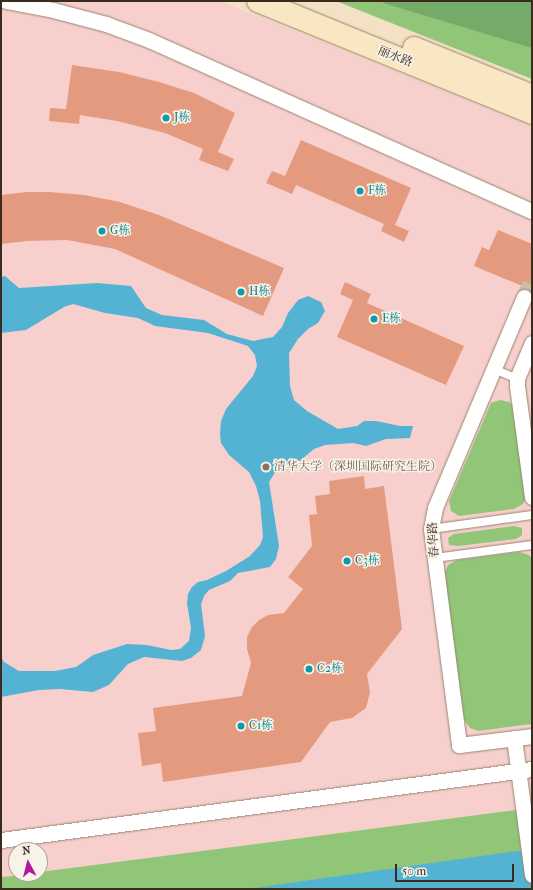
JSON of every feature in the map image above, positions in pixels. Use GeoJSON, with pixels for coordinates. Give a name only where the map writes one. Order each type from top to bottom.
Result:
{"type":"FeatureCollection","features":[{"type":"Feature","properties":{"kind":"main road","name":"丽水路"},"geometry":{"type":"LineString","coordinates":[[258,1],[532,113]]}},
{"type":"Feature","properties":{"kind":"main road","name":"丽水路"},"geometry":{"type":"LineString","coordinates":[[297,1],[532,96]]}},
{"type":"Feature","properties":{"kind":"street"},"geometry":{"type":"LineString","coordinates":[[6,1],[53,10],[106,24],[149,40],[532,211]]}},
{"type":"Feature","properties":{"kind":"street","name":"春华路"},"geometry":{"type":"LineString","coordinates":[[524,297],[435,508],[431,529],[460,745],[532,736]]}},
{"type":"Feature","properties":{"kind":"street"},"geometry":{"type":"LineString","coordinates":[[532,343],[517,379],[517,398],[532,497]]}},
{"type":"Feature","properties":{"kind":"street"},"geometry":{"type":"LineString","coordinates":[[514,738],[525,770],[523,808],[532,875]]}},
{"type":"Feature","properties":{"kind":"street"},"geometry":{"type":"LineString","coordinates":[[1,840],[525,770]]}},
{"type":"Feature","properties":{"kind":"lane"},"geometry":{"type":"LineString","coordinates":[[494,369],[517,379]]}},
{"type":"Feature","properties":{"kind":"lane"},"geometry":{"type":"LineString","coordinates":[[431,529],[532,515]]}},
{"type":"Feature","properties":{"kind":"lane"},"geometry":{"type":"LineString","coordinates":[[435,558],[532,545]]}},
{"type":"Feature","properties":{"kind":"shaded area","name":"清华大学（深圳国际研究生院）"},"geometry":{"type":"Polygon","coordinates":[[[1,1],[220,1],[532,126],[532,808],[48,871],[48,842],[8,842],[8,876],[1,877],[1,1]]]}},
{"type":"Feature","properties":{"kind":"green space"},"geometry":{"type":"Polygon","coordinates":[[[336,1],[532,1],[532,79],[336,1]]]}},
{"type":"Feature","properties":{"kind":"green space"},"geometry":{"type":"Polygon","coordinates":[[[385,1],[532,1],[532,48],[383,3],[385,1]]]}},
{"type":"Feature","properties":{"kind":"green space"},"geometry":{"type":"Polygon","coordinates":[[[500,400],[509,402],[514,407],[526,498],[523,504],[514,509],[459,516],[451,511],[449,501],[491,403],[500,400]]]}},
{"type":"Feature","properties":{"kind":"green space"},"geometry":{"type":"Polygon","coordinates":[[[514,526],[522,528],[522,535],[516,539],[458,546],[449,545],[448,538],[454,534],[514,526]]]}},
{"type":"Feature","properties":{"kind":"green space"},"geometry":{"type":"Polygon","coordinates":[[[519,552],[529,555],[532,558],[532,724],[478,731],[470,728],[464,720],[444,574],[448,565],[457,560],[519,552]]]}},
{"type":"Feature","properties":{"kind":"green space"},"geometry":{"type":"Polygon","coordinates":[[[532,808],[532,889],[1,889],[1,877],[8,876],[8,882],[48,882],[48,871],[532,808]]]}},
{"type":"Feature","properties":{"kind":"water"},"geometry":{"type":"Polygon","coordinates":[[[5,276],[19,288],[97,283],[131,286],[146,308],[162,315],[204,320],[227,334],[253,341],[273,337],[282,327],[288,313],[298,300],[308,296],[321,302],[325,311],[318,323],[308,329],[298,339],[289,353],[290,386],[294,400],[307,411],[338,429],[357,426],[364,421],[376,421],[400,426],[413,426],[410,438],[386,439],[366,446],[353,443],[325,445],[314,449],[290,469],[276,471],[269,482],[279,546],[276,559],[270,567],[238,573],[230,581],[209,590],[204,596],[201,604],[205,636],[201,650],[191,658],[182,661],[144,657],[128,664],[109,685],[93,692],[60,689],[39,690],[1,697],[1,657],[4,662],[19,671],[55,671],[76,667],[93,655],[127,644],[147,645],[171,650],[180,649],[189,641],[191,628],[187,603],[188,594],[192,587],[198,582],[207,580],[226,571],[250,556],[260,545],[263,537],[260,501],[256,486],[249,472],[229,455],[221,443],[220,434],[221,421],[226,409],[253,376],[257,366],[255,355],[248,346],[208,333],[155,326],[138,318],[105,313],[73,304],[64,307],[26,330],[1,333],[1,277],[5,276]]]}},
{"type":"Feature","properties":{"kind":"water"},"geometry":{"type":"Polygon","coordinates":[[[532,849],[532,889],[247,889],[532,849]]]}},
{"type":"Feature","properties":{"kind":"building","name":"J栋"},"geometry":{"type":"Polygon","coordinates":[[[72,65],[119,72],[159,82],[194,93],[235,113],[218,152],[234,159],[228,171],[199,160],[203,149],[165,133],[117,121],[80,115],[79,124],[49,121],[50,108],[66,109],[72,65]]]}},
{"type":"Feature","properties":{"kind":"building","name":"F栋"},"geometry":{"type":"Polygon","coordinates":[[[301,140],[411,188],[395,225],[409,231],[404,242],[381,231],[384,224],[296,185],[292,194],[266,183],[272,171],[285,176],[301,140]]]}},
{"type":"Feature","properties":{"kind":"building"},"geometry":{"type":"Polygon","coordinates":[[[27,192],[84,195],[120,202],[159,215],[284,268],[263,316],[115,249],[67,240],[27,241],[1,244],[1,195],[27,192]]]}},
{"type":"Feature","properties":{"kind":"building"},"geometry":{"type":"Polygon","coordinates":[[[498,230],[532,244],[532,290],[474,266],[482,247],[489,250],[498,230]]]}},
{"type":"Feature","properties":{"kind":"building","name":"E栋"},"geometry":{"type":"Polygon","coordinates":[[[345,282],[371,294],[367,303],[464,346],[446,385],[337,337],[353,300],[340,294],[345,282]]]}},
{"type":"Feature","properties":{"kind":"building"},"geometry":{"type":"Polygon","coordinates":[[[364,476],[365,489],[384,486],[402,629],[367,674],[370,692],[366,708],[352,718],[330,722],[301,762],[163,782],[161,763],[142,766],[138,733],[156,731],[153,708],[242,696],[251,663],[247,649],[247,637],[252,627],[259,620],[268,615],[284,613],[303,589],[288,577],[312,546],[309,515],[317,514],[315,496],[330,494],[329,481],[364,476]]]}},
{"type":"Feature","properties":{"kind":"tunnel"},"geometry":{"type":"LineString","coordinates":[[524,297],[532,278]]}},
{"type":"Feature","properties":{"kind":"place","name":"J栋"},"geometry":{"type":"Point","coordinates":[166,118]}},
{"type":"Feature","properties":{"kind":"place","name":"F栋"},"geometry":{"type":"Point","coordinates":[360,191]}},
{"type":"Feature","properties":{"kind":"place","name":"G栋"},"geometry":{"type":"Point","coordinates":[102,231]}},
{"type":"Feature","properties":{"kind":"place","name":"H栋"},"geometry":{"type":"Point","coordinates":[241,292]}},
{"type":"Feature","properties":{"kind":"place","name":"E栋"},"geometry":{"type":"Point","coordinates":[374,319]}},
{"type":"Feature","properties":{"kind":"place","name":"清华大学（深圳国际研究生院）"},"geometry":{"type":"Point","coordinates":[266,467]}},
{"type":"Feature","properties":{"kind":"place","name":"C3栋"},"geometry":{"type":"Point","coordinates":[347,561]}},
{"type":"Feature","properties":{"kind":"place","name":"C2栋"},"geometry":{"type":"Point","coordinates":[309,669]}},
{"type":"Feature","properties":{"kind":"place","name":"C1栋"},"geometry":{"type":"Point","coordinates":[241,726]}}]}
